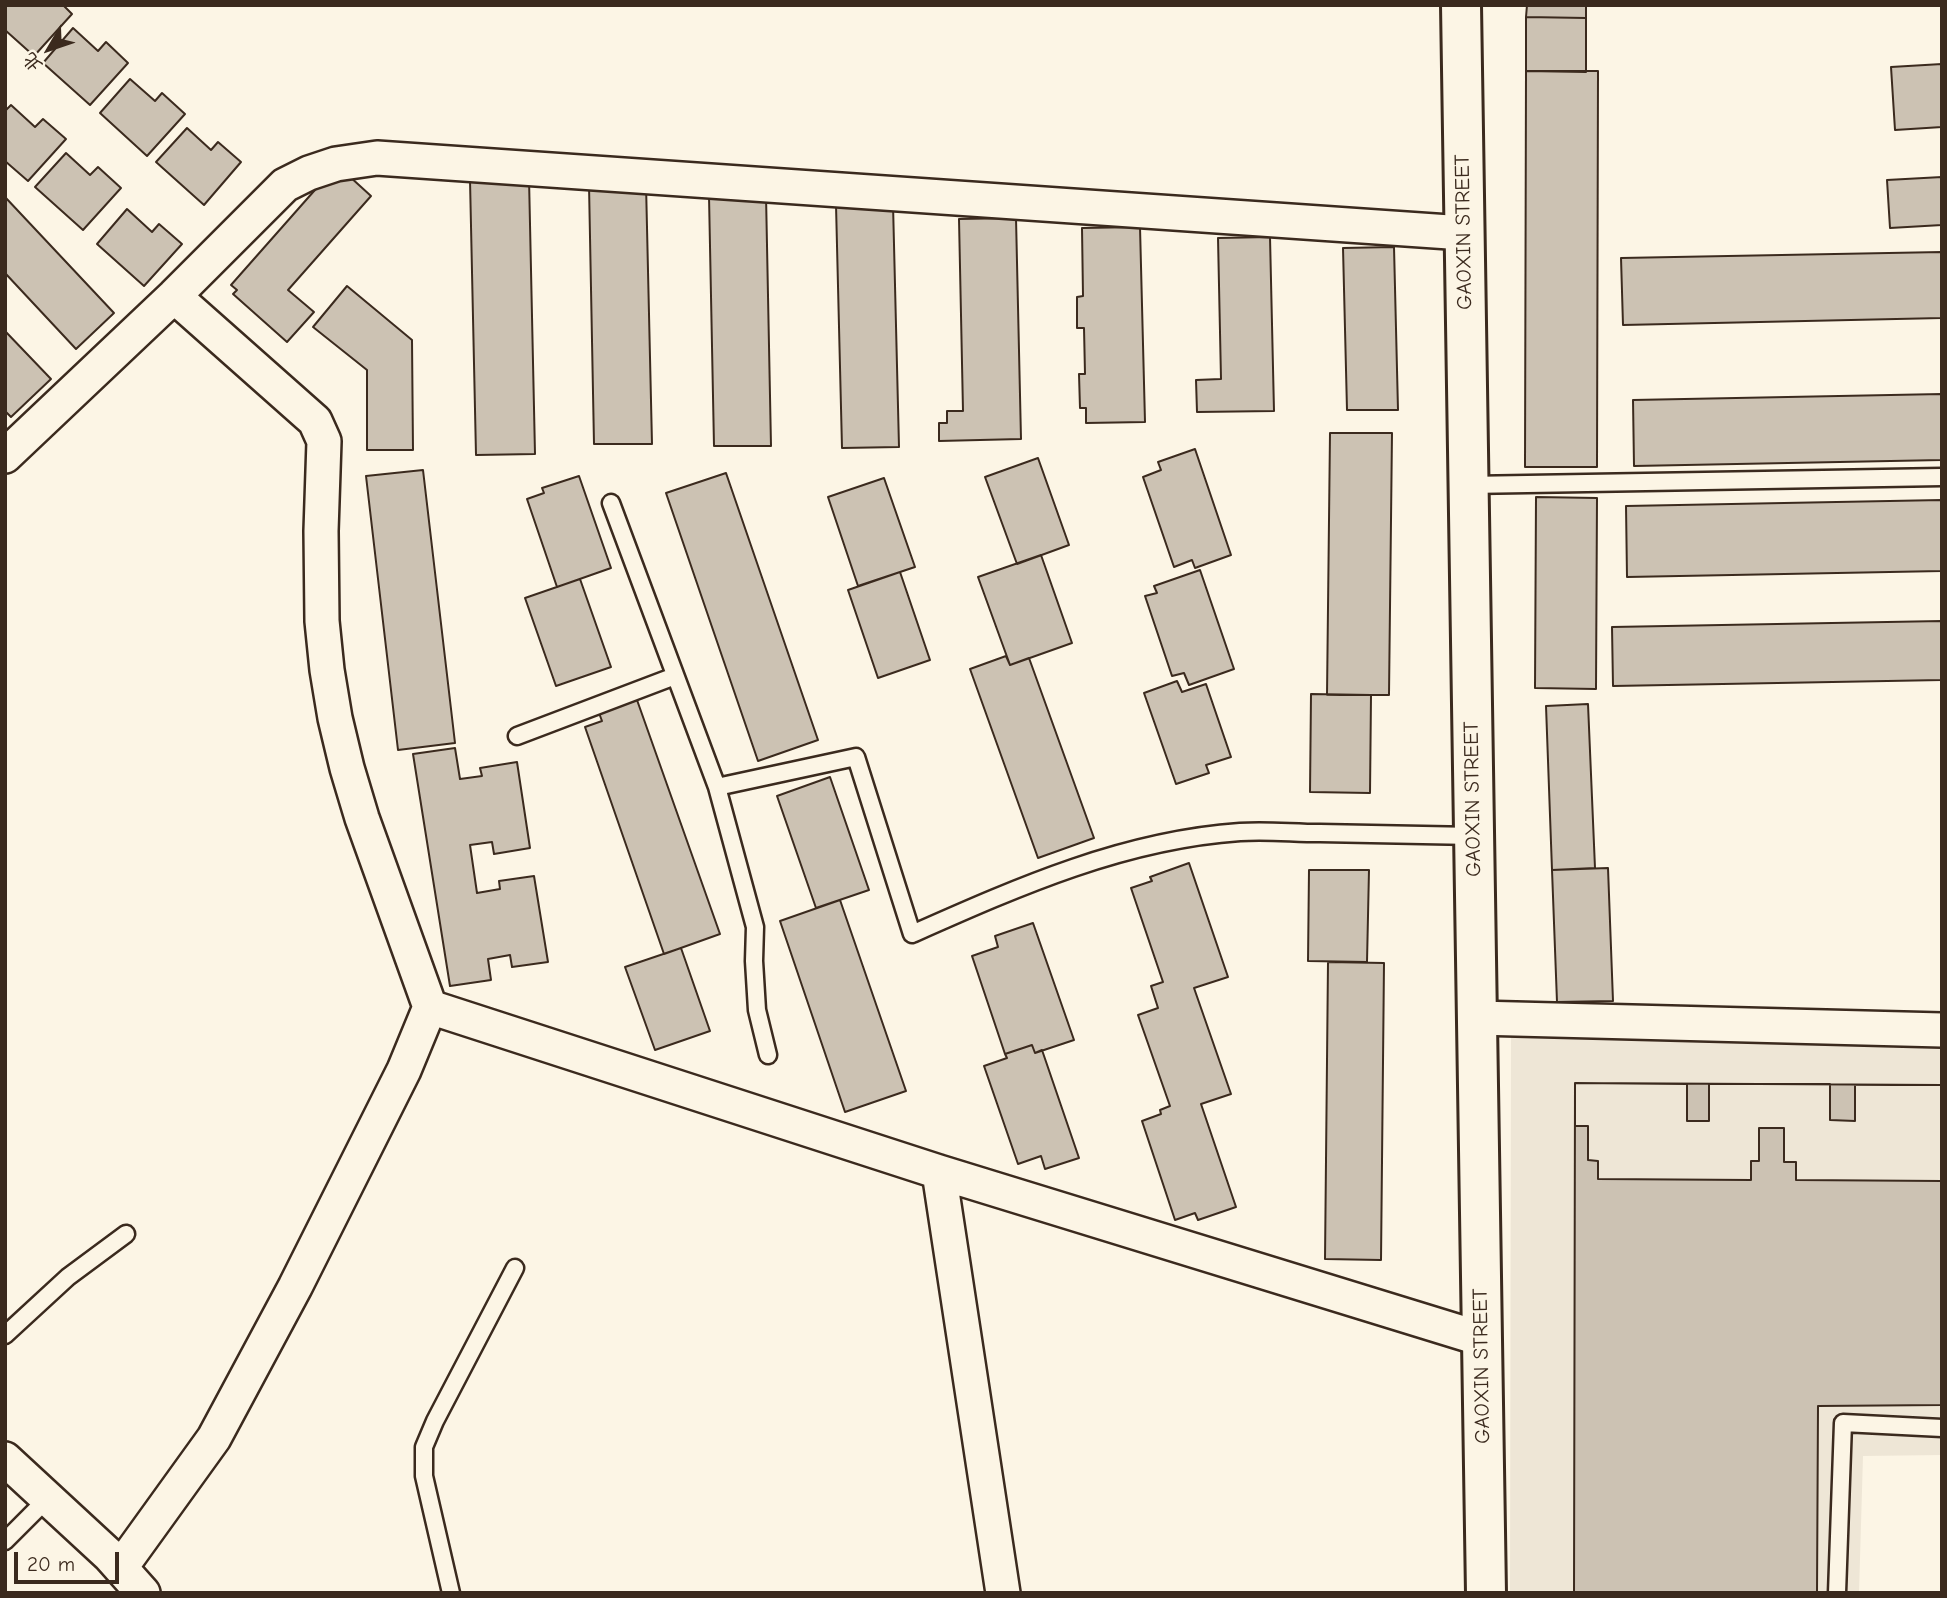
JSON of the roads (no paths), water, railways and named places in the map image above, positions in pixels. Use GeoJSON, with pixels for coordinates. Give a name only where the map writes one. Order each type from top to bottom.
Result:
{"type":"FeatureCollection","features":[{"type":"Feature","properties":{"kind":"street","name":"GAOXIN STREET"},"geometry":{"type":"LineString","coordinates":[[1461,5],[1486,1593]]}},
{"type":"Feature","properties":{"kind":"street"},"geometry":{"type":"LineString","coordinates":[[5,456],[174,296],[285,185],[336,164],[377,158],[1464,233]]}},
{"type":"Feature","properties":{"kind":"street"},"geometry":{"type":"LineString","coordinates":[[121,1567],[214,1438],[307,1263],[404,1070],[430,1007],[362,818],[335,718],[322,621],[324,441],[315,421],[174,296]]}},
{"type":"Feature","properties":{"kind":"street"},"geometry":{"type":"LineString","coordinates":[[430,1007],[939,1172],[1482,1339]]}},
{"type":"Feature","properties":{"kind":"street"},"geometry":{"type":"LineString","coordinates":[[1477,1018],[1942,1030]]}},
{"type":"Feature","properties":{"kind":"street"},"geometry":{"type":"LineString","coordinates":[[939,1172],[1003,1593]]}},
{"type":"Feature","properties":{"kind":"street"},"geometry":{"type":"LineString","coordinates":[[5,1459],[121,1567],[144,1593]]}},
{"type":"Feature","properties":{"kind":"lane"},"geometry":{"type":"LineString","coordinates":[[1468,485],[1942,477]]}},
{"type":"Feature","properties":{"kind":"lane"},"geometry":{"type":"LineString","coordinates":[[611,503],[717,787],[755,927],[757,1010],[768,1055]]}},
{"type":"Feature","properties":{"kind":"lane"},"geometry":{"type":"LineString","coordinates":[[517,736],[675,676]]}},
{"type":"Feature","properties":{"kind":"lane"},"geometry":{"type":"LineString","coordinates":[[717,787],[856,757],[912,934],[1079,864],[1120,852],[1180,840],[1241,832],[1474,836]]}},
{"type":"Feature","properties":{"kind":"lane"},"geometry":{"type":"LineString","coordinates":[[5,1335],[68,1278],[126,1234]]}},
{"type":"Feature","properties":{"kind":"lane"},"geometry":{"type":"LineString","coordinates":[[451,1593],[424,1476],[424,1447],[515,1268]]}},
{"type":"Feature","properties":{"kind":"lane"},"geometry":{"type":"LineString","coordinates":[[1838,1593],[1843,1423],[1942,1428]]}},
{"type":"Feature","properties":{"kind":"lane"},"geometry":{"type":"LineString","coordinates":[[5,1541],[48,1499]]}}]}
